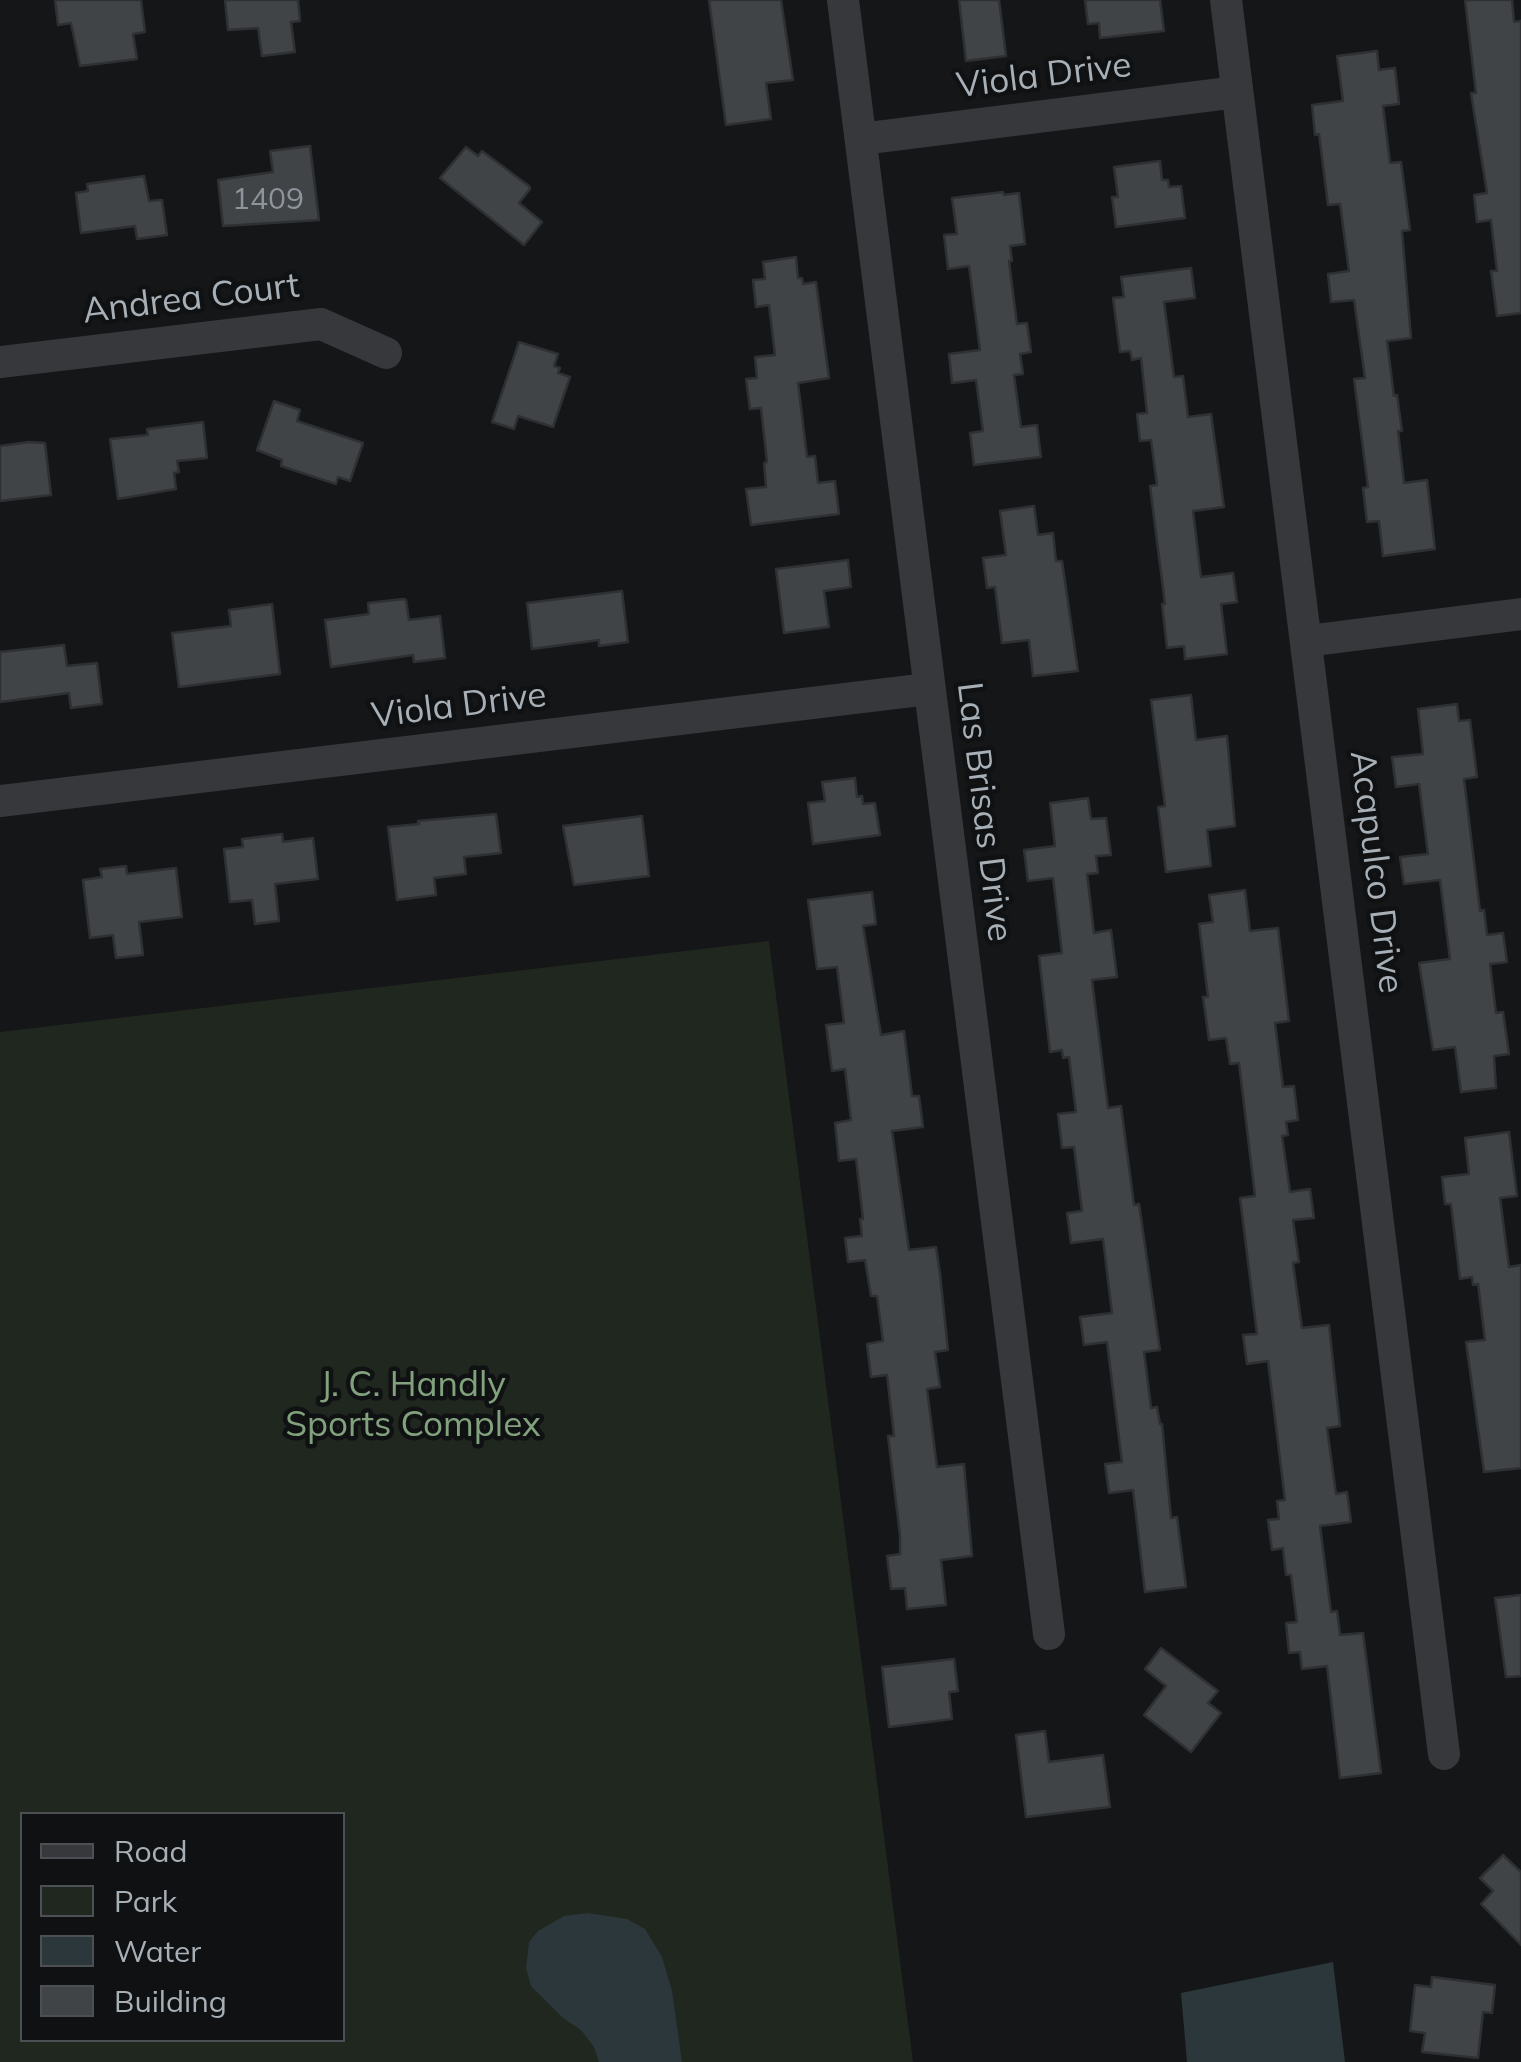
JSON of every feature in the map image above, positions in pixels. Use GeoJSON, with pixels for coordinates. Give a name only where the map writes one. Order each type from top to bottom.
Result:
{"type":"FeatureCollection","features":[{"type":"Feature","properties":{"kind":"street","name":"Las Brisas Drive"},"geometry":{"type":"LineString","coordinates":[[843,0],[1050,1634]]}},
{"type":"Feature","properties":{"kind":"street","name":"Acapulco Drive"},"geometry":{"type":"LineString","coordinates":[[1226,0],[1444,1754]]}},
{"type":"Feature","properties":{"kind":"street","name":"Viola Drive"},"geometry":{"type":"LineString","coordinates":[[860,139],[1237,92]]}},
{"type":"Feature","properties":{"kind":"street","name":"Andrea Court"},"geometry":{"type":"LineString","coordinates":[[0,362],[322,324],[386,353]]}},
{"type":"Feature","properties":{"kind":"street"},"geometry":{"type":"LineString","coordinates":[[1307,642],[1521,614]]}},
{"type":"Feature","properties":{"kind":"street","name":"Viola Drive"},"geometry":{"type":"LineString","coordinates":[[0,802],[928,689]]}},
{"type":"Feature","properties":{"kind":"green space","name":"J. C. Handly Sports Complex"},"geometry":{"type":"Polygon","coordinates":[[[769,941],[913,2062],[0,2062],[0,1032],[769,941]]]}},
{"type":"Feature","properties":{"kind":"water"},"geometry":{"type":"Polygon","coordinates":[[[588,1913],[627,1919],[645,1929],[662,1957],[672,1991],[682,2062],[599,2062],[581,2030],[531,1986],[526,1968],[529,1942],[538,1931],[564,1916],[588,1913]]]}},
{"type":"Feature","properties":{"kind":"water"},"geometry":{"type":"Polygon","coordinates":[[[1333,1962],[1345,2062],[1187,2062],[1181,1993],[1333,1962]]]}},
{"type":"Feature","properties":{"kind":"building"},"geometry":{"type":"Polygon","coordinates":[[[55,0],[141,0],[145,32],[133,34],[137,59],[80,66],[71,23],[58,25],[55,0]]]}},
{"type":"Feature","properties":{"kind":"building"},"geometry":{"type":"Polygon","coordinates":[[[225,0],[298,0],[300,21],[291,22],[295,52],[262,56],[258,28],[228,30],[225,0]]]}},
{"type":"Feature","properties":{"kind":"building"},"geometry":{"type":"Polygon","coordinates":[[[709,0],[781,0],[793,80],[766,83],[771,119],[726,125],[709,0]]]}},
{"type":"Feature","properties":{"kind":"building"},"geometry":{"type":"Polygon","coordinates":[[[959,0],[999,0],[1006,56],[966,61],[959,0]]]}},
{"type":"Feature","properties":{"kind":"building"},"geometry":{"type":"Polygon","coordinates":[[[1085,0],[1160,0],[1164,31],[1100,38],[1099,23],[1088,24],[1085,0]]]}},
{"type":"Feature","properties":{"kind":"building"},"geometry":{"type":"Polygon","coordinates":[[[1465,0],[1512,0],[1514,22],[1521,21],[1521,313],[1497,316],[1491,271],[1497,271],[1491,220],[1477,222],[1474,195],[1487,193],[1471,93],[1476,93],[1465,0]]]}},
{"type":"Feature","properties":{"kind":"building"},"geometry":{"type":"Polygon","coordinates":[[[1377,51],[1379,70],[1395,68],[1399,104],[1383,106],[1390,163],[1401,162],[1410,230],[1402,231],[1411,338],[1387,341],[1402,431],[1398,431],[1404,483],[1427,480],[1435,549],[1383,556],[1379,521],[1367,522],[1363,488],[1368,487],[1354,379],[1365,378],[1354,300],[1331,302],[1328,274],[1349,271],[1340,204],[1328,205],[1312,105],[1343,101],[1337,56],[1377,51]]]}},
{"type":"Feature","properties":{"kind":"building"},"geometry":{"type":"Polygon","coordinates":[[[310,146],[319,220],[223,226],[218,180],[273,172],[270,151],[310,146]]]}},
{"type":"Feature","properties":{"kind":"building"},"geometry":{"type":"Polygon","coordinates":[[[466,147],[478,156],[482,151],[529,186],[519,203],[542,222],[524,245],[440,178],[466,147]]]}},
{"type":"Feature","properties":{"kind":"building"},"geometry":{"type":"Polygon","coordinates":[[[1160,161],[1162,180],[1168,180],[1169,187],[1181,186],[1185,218],[1116,227],[1114,167],[1160,161]]]}},
{"type":"Feature","properties":{"kind":"building"},"geometry":{"type":"Polygon","coordinates":[[[144,176],[149,201],[162,200],[167,235],[137,239],[135,226],[81,233],[76,193],[88,191],[87,184],[144,176]]]}},
{"type":"Feature","properties":{"kind":"building"},"geometry":{"type":"Polygon","coordinates":[[[1019,193],[1025,244],[1010,246],[1009,261],[1017,324],[1027,323],[1031,352],[1020,354],[1023,374],[1014,375],[1021,427],[1037,425],[1041,457],[974,465],[970,433],[983,431],[976,380],[952,383],[949,354],[980,350],[969,266],[948,269],[944,235],[957,234],[952,198],[1019,193]]]}},
{"type":"Feature","properties":{"kind":"building"},"geometry":{"type":"Polygon","coordinates":[[[796,257],[798,278],[802,278],[803,284],[816,282],[829,378],[798,383],[807,457],[815,456],[818,483],[835,481],[839,514],[751,525],[746,489],[766,487],[767,462],[761,408],[750,409],[746,379],[757,378],[755,357],[775,355],[769,305],[756,307],[753,280],[765,279],[763,262],[796,257]]]}},
{"type":"Feature","properties":{"kind":"building"},"geometry":{"type":"Polygon","coordinates":[[[1191,268],[1195,298],[1164,302],[1174,377],[1183,376],[1188,417],[1211,414],[1224,507],[1193,511],[1201,577],[1233,573],[1237,602],[1221,604],[1227,654],[1185,659],[1184,646],[1167,648],[1150,486],[1157,485],[1151,440],[1140,441],[1137,414],[1147,413],[1141,358],[1132,360],[1130,351],[1120,352],[1113,298],[1124,297],[1121,277],[1191,268]]]}},
{"type":"Feature","properties":{"kind":"building"},"geometry":{"type":"Polygon","coordinates":[[[519,342],[558,354],[554,366],[560,368],[558,373],[570,377],[553,427],[518,416],[514,429],[492,422],[519,342]]]}},
{"type":"Feature","properties":{"kind":"building"},"geometry":{"type":"Polygon","coordinates":[[[274,401],[300,410],[297,421],[363,443],[350,481],[338,477],[336,484],[281,466],[282,460],[257,450],[274,401]]]}},
{"type":"Feature","properties":{"kind":"building"},"geometry":{"type":"Polygon","coordinates":[[[203,422],[207,458],[177,461],[176,489],[118,499],[110,439],[148,435],[147,429],[203,422]]]}},
{"type":"Feature","properties":{"kind":"building"},"geometry":{"type":"Polygon","coordinates":[[[45,443],[51,495],[0,501],[0,446],[45,443]]]}},
{"type":"Feature","properties":{"kind":"building"},"geometry":{"type":"Polygon","coordinates":[[[1034,506],[1038,535],[1053,533],[1056,561],[1062,561],[1078,671],[1033,676],[1029,640],[1002,643],[995,587],[987,588],[983,558],[1006,555],[1000,511],[1034,506]]]}},
{"type":"Feature","properties":{"kind":"building"},"geometry":{"type":"Polygon","coordinates":[[[848,560],[851,587],[824,591],[829,627],[784,633],[776,569],[848,560]]]}},
{"type":"Feature","properties":{"kind":"building"},"geometry":{"type":"Polygon","coordinates":[[[622,591],[628,642],[599,646],[599,640],[532,649],[527,603],[622,591]]]}},
{"type":"Feature","properties":{"kind":"building"},"geometry":{"type":"Polygon","coordinates":[[[403,599],[409,620],[440,616],[445,658],[414,662],[413,655],[331,667],[325,620],[369,614],[368,603],[403,599]]]}},
{"type":"Feature","properties":{"kind":"building"},"geometry":{"type":"Polygon","coordinates":[[[272,604],[280,674],[179,687],[172,633],[231,626],[229,610],[272,604]]]}},
{"type":"Feature","properties":{"kind":"building"},"geometry":{"type":"Polygon","coordinates":[[[64,645],[67,666],[97,663],[102,704],[71,708],[69,693],[0,702],[0,652],[64,645]]]}},
{"type":"Feature","properties":{"kind":"building"},"geometry":{"type":"Polygon","coordinates":[[[1191,695],[1196,740],[1227,736],[1235,826],[1207,830],[1211,866],[1166,872],[1158,807],[1165,806],[1151,700],[1191,695]]]}},
{"type":"Feature","properties":{"kind":"building"},"geometry":{"type":"Polygon","coordinates":[[[1457,704],[1459,721],[1470,720],[1477,777],[1464,779],[1480,911],[1484,910],[1487,935],[1503,933],[1507,962],[1490,964],[1496,1013],[1503,1012],[1509,1054],[1494,1056],[1496,1088],[1461,1092],[1455,1047],[1433,1050],[1419,963],[1450,959],[1440,880],[1404,884],[1400,857],[1428,854],[1419,784],[1396,787],[1392,757],[1423,754],[1418,709],[1457,704]]]}},
{"type":"Feature","properties":{"kind":"building"},"geometry":{"type":"Polygon","coordinates":[[[855,778],[857,797],[862,796],[863,804],[875,803],[880,835],[813,844],[808,803],[825,801],[822,782],[855,778]]]}},
{"type":"Feature","properties":{"kind":"building"},"geometry":{"type":"Polygon","coordinates":[[[1088,798],[1091,819],[1106,818],[1111,855],[1096,856],[1098,873],[1087,874],[1094,933],[1111,930],[1117,977],[1092,980],[1108,1108],[1121,1106],[1134,1205],[1139,1204],[1160,1350],[1144,1352],[1151,1408],[1157,1407],[1162,1424],[1171,1518],[1177,1517],[1186,1587],[1145,1592],[1133,1490],[1109,1493],[1105,1464],[1122,1462],[1107,1342],[1084,1345],[1080,1317],[1112,1313],[1103,1239],[1071,1243],[1067,1213],[1082,1211],[1074,1147],[1062,1148],[1058,1114],[1076,1112],[1069,1057],[1063,1058],[1062,1050],[1050,1052],[1039,956],[1062,953],[1053,878],[1028,881],[1024,850],[1055,846],[1050,803],[1088,798]]]}},
{"type":"Feature","properties":{"kind":"building"},"geometry":{"type":"Polygon","coordinates":[[[496,814],[501,853],[464,857],[466,874],[434,878],[436,895],[397,900],[388,827],[496,814]]]}},
{"type":"Feature","properties":{"kind":"building"},"geometry":{"type":"Polygon","coordinates":[[[642,816],[649,876],[574,885],[563,826],[642,816]]]}},
{"type":"Feature","properties":{"kind":"building"},"geometry":{"type":"Polygon","coordinates":[[[282,834],[283,842],[313,838],[318,879],[275,884],[279,921],[255,924],[252,900],[230,902],[224,849],[243,847],[242,839],[282,834]]]}},
{"type":"Feature","properties":{"kind":"building"},"geometry":{"type":"Polygon","coordinates":[[[126,866],[127,874],[176,868],[182,917],[139,922],[143,955],[116,958],[113,935],[90,938],[83,880],[102,877],[100,869],[126,866]]]}},
{"type":"Feature","properties":{"kind":"building"},"geometry":{"type":"Polygon","coordinates":[[[1245,890],[1250,931],[1278,928],[1289,1021],[1275,1023],[1283,1087],[1294,1086],[1298,1120],[1286,1122],[1288,1135],[1282,1136],[1290,1192],[1310,1189],[1314,1218],[1293,1220],[1299,1262],[1293,1263],[1302,1328],[1329,1325],[1340,1426],[1327,1428],[1336,1494],[1347,1492],[1351,1522],[1320,1526],[1331,1612],[1337,1611],[1340,1635],[1363,1633],[1381,1773],[1340,1778],[1327,1666],[1302,1669],[1300,1652],[1289,1653],[1286,1623],[1297,1622],[1291,1575],[1286,1575],[1283,1548],[1272,1550],[1268,1520],[1279,1519],[1277,1501],[1285,1500],[1268,1361],[1247,1364],[1243,1335],[1257,1334],[1240,1198],[1255,1196],[1239,1063],[1230,1064],[1226,1038],[1209,1040],[1199,924],[1213,922],[1209,895],[1245,890]]]}},
{"type":"Feature","properties":{"kind":"building"},"geometry":{"type":"Polygon","coordinates":[[[872,892],[876,924],[863,926],[881,1035],[904,1031],[912,1096],[919,1096],[923,1127],[892,1131],[909,1250],[936,1247],[940,1274],[948,1350],[935,1352],[940,1387],[927,1389],[937,1467],[964,1464],[972,1556],[941,1560],[946,1605],[907,1609],[905,1588],[891,1589],[887,1556],[900,1554],[900,1535],[888,1436],[894,1436],[887,1375],[871,1377],[867,1344],[883,1341],[877,1296],[871,1296],[865,1260],[848,1262],[845,1238],[862,1236],[863,1219],[856,1159],[839,1161],[835,1123],[851,1120],[845,1069],[832,1071],[826,1025],[844,1023],[837,967],[817,969],[808,900],[872,892]]]}},
{"type":"Feature","properties":{"kind":"building"},"geometry":{"type":"Polygon","coordinates":[[[1509,1132],[1517,1196],[1500,1198],[1509,1267],[1521,1265],[1521,1468],[1484,1472],[1466,1342],[1485,1340],[1478,1284],[1473,1285],[1472,1277],[1460,1279],[1451,1204],[1445,1204],[1442,1177],[1469,1174],[1465,1138],[1509,1132]]]}},
{"type":"Feature","properties":{"kind":"building"},"geometry":{"type":"Polygon","coordinates":[[[1521,1595],[1521,1676],[1506,1677],[1495,1598],[1521,1595]]]}},
{"type":"Feature","properties":{"kind":"building"},"geometry":{"type":"Polygon","coordinates":[[[1161,1648],[1218,1691],[1208,1703],[1221,1713],[1191,1752],[1144,1715],[1166,1686],[1145,1669],[1161,1648]]]}},
{"type":"Feature","properties":{"kind":"building"},"geometry":{"type":"Polygon","coordinates":[[[954,1659],[958,1691],[949,1692],[952,1719],[889,1727],[882,1667],[954,1659]]]}},
{"type":"Feature","properties":{"kind":"building"},"geometry":{"type":"Polygon","coordinates":[[[1045,1731],[1049,1762],[1103,1755],[1110,1807],[1026,1817],[1016,1735],[1045,1731]]]}},
{"type":"Feature","properties":{"kind":"building"},"geometry":{"type":"Polygon","coordinates":[[[1503,1855],[1521,1872],[1521,1945],[1481,1904],[1493,1891],[1480,1878],[1503,1855]]]}},
{"type":"Feature","properties":{"kind":"building"},"geometry":{"type":"Polygon","coordinates":[[[1432,1977],[1495,1985],[1492,2013],[1483,2012],[1478,2058],[1422,2052],[1425,2033],[1410,2031],[1415,1985],[1431,1987],[1432,1977]]]}}]}
